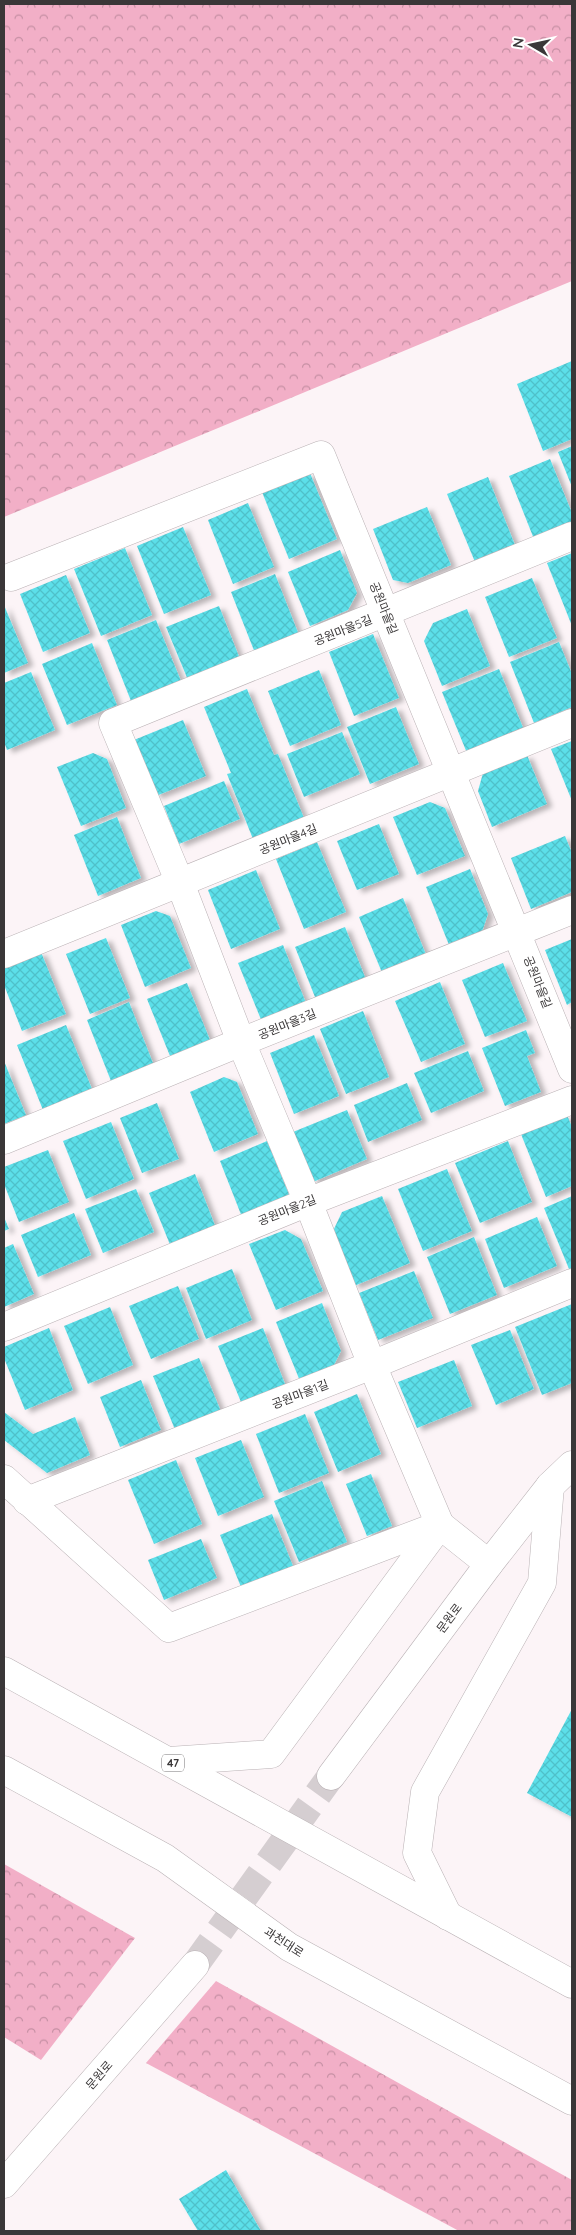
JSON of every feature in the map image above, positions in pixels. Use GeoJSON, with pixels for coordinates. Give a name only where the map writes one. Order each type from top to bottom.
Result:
{"type":"FeatureCollection","features":[{"type":"Feature","properties":{"kind":"main road","name":"공원마을길"},"geometry":{"type":"LineString","coordinates":[[11,577],[321,455],[572,1069]]}},
{"type":"Feature","properties":{"kind":"main road","name":"공원마을5길"},"geometry":{"type":"LineString","coordinates":[[180,883],[113,724],[572,536]]}},
{"type":"Feature","properties":{"kind":"main road","name":"공원마을4길"},"geometry":{"type":"LineString","coordinates":[[4,954],[572,723]]}},
{"type":"Feature","properties":{"kind":"main road"},"geometry":{"type":"LineString","coordinates":[[180,883],[241,1042],[308,1202],[372,1365],[440,1526],[489,1564]]}},
{"type":"Feature","properties":{"kind":"main road","name":"공원마을3길"},"geometry":{"type":"LineString","coordinates":[[4,1140],[241,1042],[572,910]]}},
{"type":"Feature","properties":{"kind":"main road","name":"공원마을2길"},"geometry":{"type":"LineString","coordinates":[[4,1327],[308,1202],[572,1100]]}},
{"type":"Feature","properties":{"kind":"main road","name":"공원마을1길"},"geometry":{"type":"LineString","coordinates":[[27,1501],[372,1365],[572,1283]]}},
{"type":"Feature","properties":{"kind":"main road","name":"문원로"},"geometry":{"type":"LineString","coordinates":[[331,1776],[489,1564],[550,1486],[572,1465]]}},
{"type":"Feature","properties":{"kind":"main road"},"geometry":{"type":"LineString","coordinates":[[4,1479],[169,1628],[440,1526]]}},
{"type":"Feature","properties":{"kind":"main road"},"geometry":{"type":"LineString","coordinates":[[448,1916],[417,1853],[425,1792],[542,1583],[550,1486]]}},
{"type":"Feature","properties":{"kind":"main road"},"geometry":{"type":"LineString","coordinates":[[169,1761],[271,1754],[440,1526]]}},
{"type":"Feature","properties":{"kind":"main road","name":"47"},"geometry":{"type":"LineString","coordinates":[[4,1671],[572,1984]]}},
{"type":"Feature","properties":{"kind":"main road","name":"과천대로"},"geometry":{"type":"LineString","coordinates":[[4,1770],[165,1858],[289,1947],[572,2101]]}},
{"type":"Feature","properties":{"kind":"main road","name":"문원로"},"geometry":{"type":"LineString","coordinates":[[4,2184],[195,1965]]}},
{"type":"Feature","properties":{"kind":"green space"},"geometry":{"type":"Polygon","coordinates":[[[4,4],[572,4],[572,281],[4,517],[4,4]]]}},
{"type":"Feature","properties":{"kind":"green space"},"geometry":{"type":"Polygon","coordinates":[[[4,1864],[135,1938],[41,2060],[4,2037],[4,1864]]]}},
{"type":"Feature","properties":{"kind":"green space"},"geometry":{"type":"Polygon","coordinates":[[[216,1981],[572,2180],[572,2231],[459,2231],[146,2063],[216,1981]]]}},
{"type":"Feature","properties":{"kind":"building"},"geometry":{"type":"Polygon","coordinates":[[[572,361],[572,439],[543,451],[517,384],[572,361]]]}},
{"type":"Feature","properties":{"kind":"building"},"geometry":{"type":"Polygon","coordinates":[[[572,446],[572,487],[558,452],[572,446]]]}},
{"type":"Feature","properties":{"kind":"building"},"geometry":{"type":"Polygon","coordinates":[[[550,459],[572,513],[572,523],[534,539],[509,476],[550,459]]]}},
{"type":"Feature","properties":{"kind":"building"},"geometry":{"type":"Polygon","coordinates":[[[310,473],[337,539],[289,559],[262,492],[310,473]]]}},
{"type":"Feature","properties":{"kind":"building"},"geometry":{"type":"Polygon","coordinates":[[[488,477],[515,545],[475,562],[447,494],[488,477]]]}},
{"type":"Feature","properties":{"kind":"building"},"geometry":{"type":"Polygon","coordinates":[[[248,503],[274,567],[233,584],[208,520],[248,503]]]}},
{"type":"Feature","properties":{"kind":"building"},"geometry":{"type":"Polygon","coordinates":[[[427,507],[451,565],[408,583],[393,580],[373,529],[427,507]]]}},
{"type":"Feature","properties":{"kind":"building"},"geometry":{"type":"Polygon","coordinates":[[[183,527],[211,595],[164,614],[137,546],[183,527]]]}},
{"type":"Feature","properties":{"kind":"building"},"geometry":{"type":"Polygon","coordinates":[[[125,548],[152,615],[101,636],[74,569],[125,548]]]}},
{"type":"Feature","properties":{"kind":"building"},"geometry":{"type":"Polygon","coordinates":[[[340,550],[357,593],[348,610],[310,626],[288,572],[340,550]]]}},
{"type":"Feature","properties":{"kind":"building"},"geometry":{"type":"Polygon","coordinates":[[[572,553],[572,626],[547,563],[572,553]]]}},
{"type":"Feature","properties":{"kind":"building"},"geometry":{"type":"Polygon","coordinates":[[[275,574],[299,635],[255,653],[231,592],[275,574]]]}},
{"type":"Feature","properties":{"kind":"building"},"geometry":{"type":"Polygon","coordinates":[[[66,575],[90,633],[43,652],[20,594],[66,575]]]}},
{"type":"Feature","properties":{"kind":"building"},"geometry":{"type":"Polygon","coordinates":[[[532,578],[557,638],[509,657],[485,597],[532,578]]]}},
{"type":"Feature","properties":{"kind":"building"},"geometry":{"type":"Polygon","coordinates":[[[4,605],[28,663],[4,673],[4,605]]]}},
{"type":"Feature","properties":{"kind":"building"},"geometry":{"type":"Polygon","coordinates":[[[219,606],[240,659],[188,680],[166,627],[219,606]]]}},
{"type":"Feature","properties":{"kind":"building"},"geometry":{"type":"Polygon","coordinates":[[[467,609],[490,666],[442,686],[424,641],[433,623],[467,609]]]}},
{"type":"Feature","properties":{"kind":"building"},"geometry":{"type":"Polygon","coordinates":[[[156,620],[181,681],[131,701],[107,640],[156,620]]]}},
{"type":"Feature","properties":{"kind":"building"},"geometry":{"type":"Polygon","coordinates":[[[373,634],[399,698],[354,716],[329,652],[373,634]]]}},
{"type":"Feature","properties":{"kind":"building"},"geometry":{"type":"Polygon","coordinates":[[[559,642],[572,674],[572,707],[534,723],[510,662],[559,642]]]}},
{"type":"Feature","properties":{"kind":"building"},"geometry":{"type":"Polygon","coordinates":[[[92,643],[117,705],[67,725],[42,664],[92,643]]]}},
{"type":"Feature","properties":{"kind":"building"},"geometry":{"type":"Polygon","coordinates":[[[499,669],[524,730],[467,753],[442,692],[499,669]]]}},
{"type":"Feature","properties":{"kind":"building"},"geometry":{"type":"Polygon","coordinates":[[[319,670],[341,725],[290,746],[268,691],[319,670]]]}},
{"type":"Feature","properties":{"kind":"building"},"geometry":{"type":"Polygon","coordinates":[[[31,672],[55,730],[7,750],[4,742],[4,683],[31,672]]]}},
{"type":"Feature","properties":{"kind":"building"},"geometry":{"type":"Polygon","coordinates":[[[247,689],[274,755],[278,754],[304,818],[253,839],[227,774],[231,773],[204,707],[247,689]]]}},
{"type":"Feature","properties":{"kind":"building"},"geometry":{"type":"Polygon","coordinates":[[[396,707],[419,764],[370,784],[347,727],[396,707]]]}},
{"type":"Feature","properties":{"kind":"building"},"geometry":{"type":"Polygon","coordinates":[[[183,720],[206,776],[156,796],[134,740],[183,720]]]}},
{"type":"Feature","properties":{"kind":"building"},"geometry":{"type":"Polygon","coordinates":[[[342,732],[360,774],[304,797],[287,754],[342,732]]]}},
{"type":"Feature","properties":{"kind":"building"},"geometry":{"type":"Polygon","coordinates":[[[572,741],[572,801],[551,749],[572,741]]]}},
{"type":"Feature","properties":{"kind":"building"},"geometry":{"type":"Polygon","coordinates":[[[93,753],[107,759],[126,808],[81,826],[57,767],[93,753]]]}},
{"type":"Feature","properties":{"kind":"building"},"geometry":{"type":"Polygon","coordinates":[[[527,755],[547,804],[492,827],[478,791],[483,773],[527,755]]]}},
{"type":"Feature","properties":{"kind":"building"},"geometry":{"type":"Polygon","coordinates":[[[224,781],[240,819],[179,844],[164,806],[224,781]]]}},
{"type":"Feature","properties":{"kind":"building"},"geometry":{"type":"Polygon","coordinates":[[[430,802],[445,808],[465,856],[417,875],[393,817],[430,802]]]}},
{"type":"Feature","properties":{"kind":"building"},"geometry":{"type":"Polygon","coordinates":[[[117,817],[141,878],[98,896],[74,835],[117,817]]]}},
{"type":"Feature","properties":{"kind":"building"},"geometry":{"type":"Polygon","coordinates":[[[379,824],[399,874],[357,890],[337,841],[379,824]]]}},
{"type":"Feature","properties":{"kind":"building"},"geometry":{"type":"Polygon","coordinates":[[[565,836],[572,853],[572,892],[531,909],[511,858],[565,836]]]}},
{"type":"Feature","properties":{"kind":"building"},"geometry":{"type":"Polygon","coordinates":[[[317,842],[346,912],[304,929],[276,859],[317,842]]]}},
{"type":"Feature","properties":{"kind":"building"},"geometry":{"type":"Polygon","coordinates":[[[470,869],[488,914],[482,932],[449,945],[426,887],[470,869]]]}},
{"type":"Feature","properties":{"kind":"building"},"geometry":{"type":"Polygon","coordinates":[[[256,870],[280,929],[231,949],[208,890],[256,870]]]}},
{"type":"Feature","properties":{"kind":"building"},"geometry":{"type":"Polygon","coordinates":[[[403,898],[427,957],[383,975],[359,917],[403,898]]]}},
{"type":"Feature","properties":{"kind":"building"},"geometry":{"type":"Polygon","coordinates":[[[156,911],[170,916],[191,968],[145,987],[121,925],[156,911]]]}},
{"type":"Feature","properties":{"kind":"building"},"geometry":{"type":"Polygon","coordinates":[[[345,927],[367,982],[317,1002],[295,947],[345,927]]]}},
{"type":"Feature","properties":{"kind":"building"},"geometry":{"type":"Polygon","coordinates":[[[106,938],[130,998],[90,1014],[66,954],[106,938]]]}},
{"type":"Feature","properties":{"kind":"building"},"geometry":{"type":"Polygon","coordinates":[[[572,939],[572,1002],[567,1005],[545,950],[572,939]]]}},
{"type":"Feature","properties":{"kind":"building"},"geometry":{"type":"Polygon","coordinates":[[[283,945],[306,1003],[262,1022],[238,963],[283,945]]]}},
{"type":"Feature","properties":{"kind":"building"},"geometry":{"type":"Polygon","coordinates":[[[41,952],[66,1014],[22,1031],[4,985],[4,967],[41,952]]]}},
{"type":"Feature","properties":{"kind":"building"},"geometry":{"type":"Polygon","coordinates":[[[503,963],[527,1021],[485,1037],[462,980],[503,963]]]}},
{"type":"Feature","properties":{"kind":"building"},"geometry":{"type":"Polygon","coordinates":[[[440,982],[465,1044],[421,1062],[395,1001],[440,982]]]}},
{"type":"Feature","properties":{"kind":"building"},"geometry":{"type":"Polygon","coordinates":[[[187,983],[210,1040],[170,1056],[147,999],[187,983]]]}},
{"type":"Feature","properties":{"kind":"building"},"geometry":{"type":"Polygon","coordinates":[[[129,1002],[153,1063],[111,1081],[87,1020],[129,1002]]]}},
{"type":"Feature","properties":{"kind":"building"},"geometry":{"type":"Polygon","coordinates":[[[363,1011],[389,1077],[346,1094],[320,1029],[363,1011]]]}},
{"type":"Feature","properties":{"kind":"building"},"geometry":{"type":"Polygon","coordinates":[[[66,1025],[92,1089],[43,1110],[17,1045],[66,1025]]]}},
{"type":"Feature","properties":{"kind":"building"},"geometry":{"type":"Polygon","coordinates":[[[526,1030],[535,1053],[527,1056],[541,1092],[505,1106],[482,1048],[526,1030]]]}},
{"type":"Feature","properties":{"kind":"building"},"geometry":{"type":"Polygon","coordinates":[[[314,1035],[339,1096],[294,1114],[270,1053],[314,1035]]]}},
{"type":"Feature","properties":{"kind":"building"},"geometry":{"type":"Polygon","coordinates":[[[468,1051],[484,1091],[431,1113],[414,1073],[468,1051]]]}},
{"type":"Feature","properties":{"kind":"building"},"geometry":{"type":"Polygon","coordinates":[[[4,1061],[26,1115],[4,1124],[4,1061]]]}},
{"type":"Feature","properties":{"kind":"building"},"geometry":{"type":"Polygon","coordinates":[[[224,1077],[237,1082],[258,1134],[214,1152],[190,1092],[224,1077]]]}},
{"type":"Feature","properties":{"kind":"building"},"geometry":{"type":"Polygon","coordinates":[[[407,1083],[422,1120],[368,1142],[354,1105],[407,1083]]]}},
{"type":"Feature","properties":{"kind":"building"},"geometry":{"type":"Polygon","coordinates":[[[157,1103],[179,1159],[142,1173],[120,1118],[157,1103]]]}},
{"type":"Feature","properties":{"kind":"building"},"geometry":{"type":"Polygon","coordinates":[[[347,1110],[367,1159],[313,1182],[293,1132],[347,1110]]]}},
{"type":"Feature","properties":{"kind":"building"},"geometry":{"type":"Polygon","coordinates":[[[567,1115],[572,1127],[572,1186],[546,1197],[521,1134],[567,1115]]]}},
{"type":"Feature","properties":{"kind":"building"},"geometry":{"type":"Polygon","coordinates":[[[111,1122],[134,1179],[86,1199],[63,1141],[111,1122]]]}},
{"type":"Feature","properties":{"kind":"building"},"geometry":{"type":"Polygon","coordinates":[[[267,1141],[290,1197],[242,1217],[220,1161],[267,1141]]]}},
{"type":"Feature","properties":{"kind":"building"},"geometry":{"type":"Polygon","coordinates":[[[508,1141],[532,1202],[480,1223],[455,1163],[508,1141]]]}},
{"type":"Feature","properties":{"kind":"building"},"geometry":{"type":"Polygon","coordinates":[[[48,1150],[69,1202],[19,1222],[4,1184],[4,1167],[48,1150]]]}},
{"type":"Feature","properties":{"kind":"building"},"geometry":{"type":"Polygon","coordinates":[[[447,1169],[472,1231],[423,1251],[398,1189],[447,1169]]]}},
{"type":"Feature","properties":{"kind":"building"},"geometry":{"type":"Polygon","coordinates":[[[195,1174],[216,1228],[171,1247],[149,1193],[195,1174]]]}},
{"type":"Feature","properties":{"kind":"building"},"geometry":{"type":"Polygon","coordinates":[[[136,1189],[154,1232],[103,1253],[85,1209],[136,1189]]]}},
{"type":"Feature","properties":{"kind":"building"},"geometry":{"type":"Polygon","coordinates":[[[382,1196],[410,1263],[354,1286],[333,1231],[342,1212],[382,1196]]]}},
{"type":"Feature","properties":{"kind":"building"},"geometry":{"type":"Polygon","coordinates":[[[572,1196],[572,1268],[569,1269],[544,1208],[572,1196]]]}},
{"type":"Feature","properties":{"kind":"building"},"geometry":{"type":"Polygon","coordinates":[[[74,1213],[91,1255],[38,1277],[21,1235],[74,1213]]]}},
{"type":"Feature","properties":{"kind":"building"},"geometry":{"type":"Polygon","coordinates":[[[4,1217],[9,1229],[4,1231],[4,1217]]]}},
{"type":"Feature","properties":{"kind":"building"},"geometry":{"type":"Polygon","coordinates":[[[537,1217],[557,1266],[504,1288],[485,1239],[537,1217]]]}},
{"type":"Feature","properties":{"kind":"building"},"geometry":{"type":"Polygon","coordinates":[[[285,1230],[301,1239],[323,1291],[276,1310],[249,1244],[285,1230]]]}},
{"type":"Feature","properties":{"kind":"building"},"geometry":{"type":"Polygon","coordinates":[[[474,1237],[497,1295],[450,1314],[427,1257],[474,1237]]]}},
{"type":"Feature","properties":{"kind":"building"},"geometry":{"type":"Polygon","coordinates":[[[13,1244],[34,1294],[4,1307],[4,1248],[13,1244]]]}},
{"type":"Feature","properties":{"kind":"building"},"geometry":{"type":"Polygon","coordinates":[[[232,1269],[252,1320],[206,1339],[186,1288],[232,1269]]]}},
{"type":"Feature","properties":{"kind":"building"},"geometry":{"type":"Polygon","coordinates":[[[414,1271],[433,1318],[378,1340],[359,1293],[414,1271]]]}},
{"type":"Feature","properties":{"kind":"building"},"geometry":{"type":"Polygon","coordinates":[[[178,1286],[199,1339],[151,1359],[129,1306],[178,1286]]]}},
{"type":"Feature","properties":{"kind":"building"},"geometry":{"type":"Polygon","coordinates":[[[322,1303],[341,1351],[333,1367],[300,1381],[276,1322],[322,1303]]]}},
{"type":"Feature","properties":{"kind":"building"},"geometry":{"type":"Polygon","coordinates":[[[572,1304],[572,1383],[542,1395],[515,1327],[572,1304]]]}},
{"type":"Feature","properties":{"kind":"building"},"geometry":{"type":"Polygon","coordinates":[[[110,1307],[133,1365],[88,1384],[64,1326],[110,1307]]]}},
{"type":"Feature","properties":{"kind":"building"},"geometry":{"type":"Polygon","coordinates":[[[49,1328],[73,1390],[25,1410],[4,1358],[4,1347],[49,1328]]]}},
{"type":"Feature","properties":{"kind":"building"},"geometry":{"type":"Polygon","coordinates":[[[263,1328],[285,1384],[241,1402],[218,1346],[263,1328]]]}},
{"type":"Feature","properties":{"kind":"building"},"geometry":{"type":"Polygon","coordinates":[[[510,1330],[534,1389],[496,1405],[471,1345],[510,1330]]]}},
{"type":"Feature","properties":{"kind":"building"},"geometry":{"type":"Polygon","coordinates":[[[199,1358],[222,1414],[176,1432],[153,1376],[199,1358]]]}},
{"type":"Feature","properties":{"kind":"building"},"geometry":{"type":"Polygon","coordinates":[[[454,1360],[472,1406],[417,1428],[398,1382],[454,1360]]]}},
{"type":"Feature","properties":{"kind":"building"},"geometry":{"type":"Polygon","coordinates":[[[141,1380],[161,1430],[120,1447],[100,1397],[141,1380]]]}},
{"type":"Feature","properties":{"kind":"building"},"geometry":{"type":"Polygon","coordinates":[[[357,1394],[381,1454],[338,1472],[314,1412],[357,1394]]]}},
{"type":"Feature","properties":{"kind":"building"},"geometry":{"type":"Polygon","coordinates":[[[4,1412],[33,1434],[75,1417],[90,1455],[47,1473],[4,1440],[4,1412]]]}},
{"type":"Feature","properties":{"kind":"building"},"geometry":{"type":"Polygon","coordinates":[[[305,1414],[329,1473],[279,1493],[256,1434],[305,1414]]]}},
{"type":"Feature","properties":{"kind":"building"},"geometry":{"type":"Polygon","coordinates":[[[241,1440],[264,1497],[218,1516],[195,1458],[241,1440]]]}},
{"type":"Feature","properties":{"kind":"building"},"geometry":{"type":"Polygon","coordinates":[[[176,1460],[202,1524],[154,1544],[128,1480],[176,1460]]]}},
{"type":"Feature","properties":{"kind":"building"},"geometry":{"type":"Polygon","coordinates":[[[371,1474],[392,1526],[367,1536],[346,1484],[371,1474]]]}},
{"type":"Feature","properties":{"kind":"building"},"geometry":{"type":"Polygon","coordinates":[[[322,1481],[347,1542],[299,1562],[274,1501],[322,1481]]]}},
{"type":"Feature","properties":{"kind":"building"},"geometry":{"type":"Polygon","coordinates":[[[272,1514],[293,1566],[241,1587],[220,1535],[272,1514]]]}},
{"type":"Feature","properties":{"kind":"building"},"geometry":{"type":"Polygon","coordinates":[[[201,1539],[217,1578],[164,1600],[148,1560],[201,1539]]]}},
{"type":"Feature","properties":{"kind":"building"},"geometry":{"type":"Polygon","coordinates":[[[572,1709],[572,1817],[527,1793],[572,1709]]]}},
{"type":"Feature","properties":{"kind":"building"},"geometry":{"type":"Polygon","coordinates":[[[226,2170],[261,2231],[198,2231],[179,2199],[226,2170]]]}},
{"type":"Feature","properties":{"kind":"tunnel"},"geometry":{"type":"LineString","coordinates":[[195,1965],[331,1776]]}}]}
